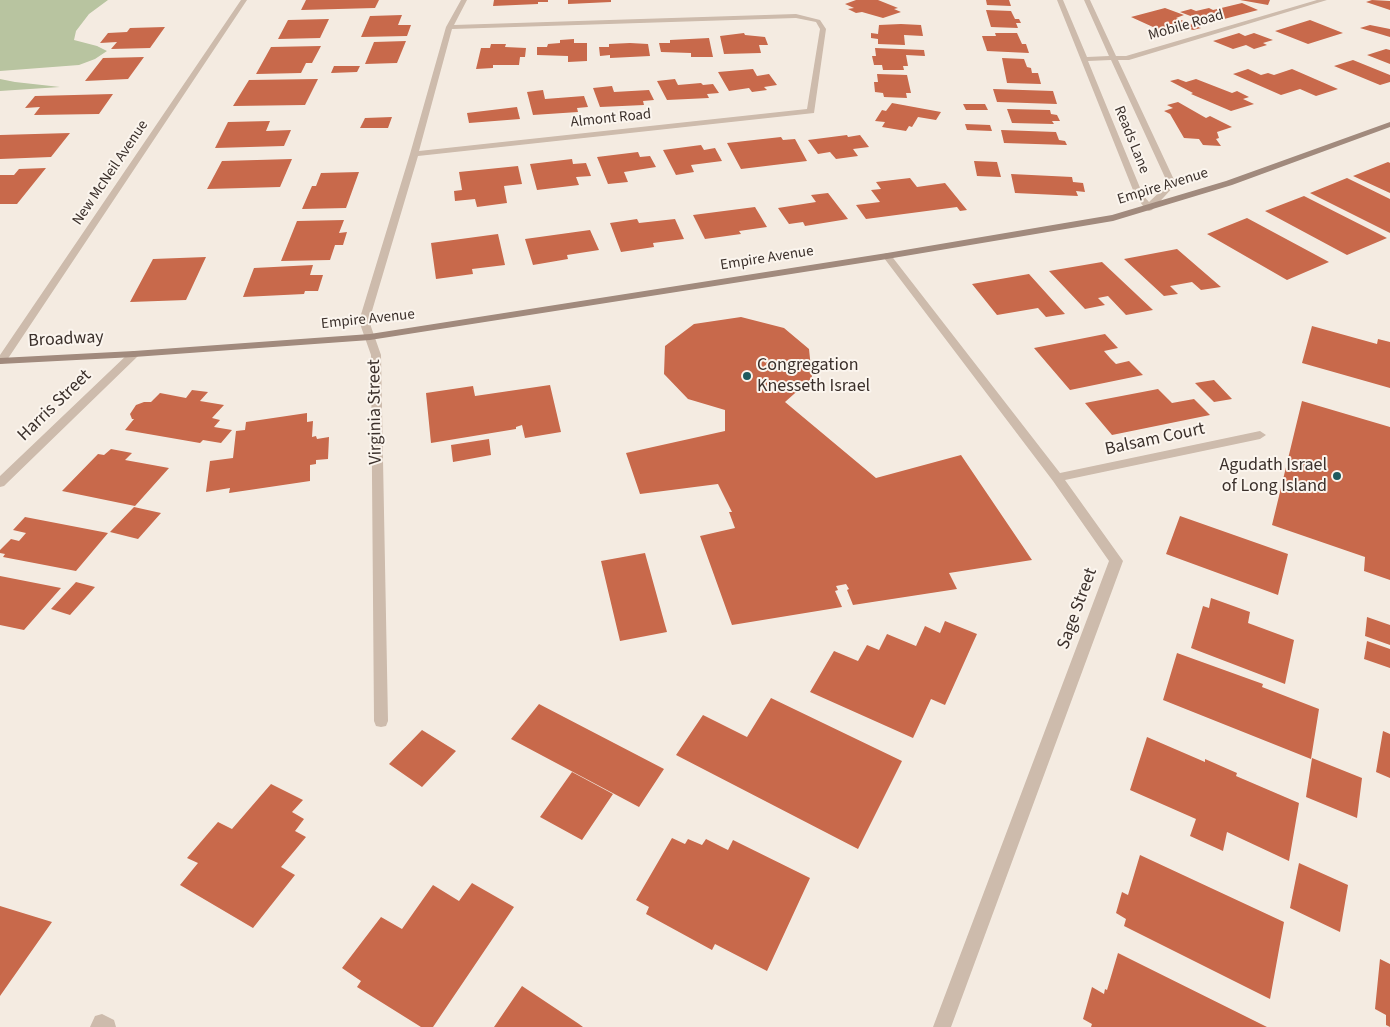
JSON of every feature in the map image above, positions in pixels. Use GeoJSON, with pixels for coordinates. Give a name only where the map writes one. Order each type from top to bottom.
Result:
{"type":"FeatureCollection","features":[{"type":"Feature","properties":{"kind":"main road","name":"Empire Avenue"},"geometry":{"type":"LineString","coordinates":[[134,354],[370,337],[887,256],[1113,218],[1229,183],[1390,124]]}},
{"type":"Feature","properties":{"kind":"main road","name":"Broadway"},"geometry":{"type":"LineString","coordinates":[[0,361],[134,354]]}},
{"type":"Feature","properties":{"kind":"street","name":"New McNeil Avenue"},"geometry":{"type":"LineString","coordinates":[[0,361],[244,0]]}},
{"type":"Feature","properties":{"kind":"street","name":"Virginia Street"},"geometry":{"type":"LineString","coordinates":[[381,721],[376,354],[364,321],[414,154],[449,27],[464,0]]}},
{"type":"Feature","properties":{"kind":"street","name":"Reads Lane"},"geometry":{"type":"LineString","coordinates":[[1060,0],[1139,195],[1149,208],[1172,184],[1087,0]]}},
{"type":"Feature","properties":{"kind":"street","name":"Mobile Road"},"geometry":{"type":"LineString","coordinates":[[1084,59],[1114,60],[1126,58],[1324,0]]}},
{"type":"Feature","properties":{"kind":"street","name":"Almont Road"},"geometry":{"type":"LineString","coordinates":[[414,154],[812,111],[823,29],[818,21],[796,16],[449,27]]}},
{"type":"Feature","properties":{"kind":"street","name":"Sage Street"},"geometry":{"type":"LineString","coordinates":[[887,256],[1057,478],[1116,561],[942,1027]]}},
{"type":"Feature","properties":{"kind":"street","name":"Harris Street"},"geometry":{"type":"LineString","coordinates":[[0,483],[134,354]]}},
{"type":"Feature","properties":{"kind":"street","name":"Balsam Court"},"geometry":{"type":"LineString","coordinates":[[1057,478],[1260,435]]}},
{"type":"Feature","properties":{"kind":"green space"},"geometry":{"type":"Polygon","coordinates":[[[0,0],[108,0],[89,14],[76,31],[74,40],[97,46],[107,51],[95,59],[79,65],[0,71],[0,0]]]}},
{"type":"Feature","properties":{"kind":"green space"},"geometry":{"type":"Polygon","coordinates":[[[0,79],[15,82],[60,87],[0,91],[0,79]]]}},
{"type":"Feature","properties":{"kind":"building"},"geometry":{"type":"Polygon","coordinates":[[[306,0],[379,0],[375,8],[301,10],[306,0]]]}},
{"type":"Feature","properties":{"kind":"building"},"geometry":{"type":"Polygon","coordinates":[[[494,0],[548,0],[548,2],[493,6],[494,0]]]}},
{"type":"Feature","properties":{"kind":"building"},"geometry":{"type":"Polygon","coordinates":[[[568,0],[611,0],[611,2],[568,4],[568,0]]]}},
{"type":"Feature","properties":{"kind":"building"},"geometry":{"type":"Polygon","coordinates":[[[856,0],[878,0],[898,8],[894,9],[901,12],[883,18],[862,12],[856,13],[848,9],[854,8],[845,4],[856,0]]]}},
{"type":"Feature","properties":{"kind":"building"},"geometry":{"type":"Polygon","coordinates":[[[986,0],[1009,0],[1011,6],[987,5],[986,0]]]}},
{"type":"Feature","properties":{"kind":"building"},"geometry":{"type":"Polygon","coordinates":[[[1240,0],[1270,0],[1268,5],[1240,0]]]}},
{"type":"Feature","properties":{"kind":"building"},"geometry":{"type":"Polygon","coordinates":[[[1372,0],[1390,1],[1390,10],[1366,2],[1372,0]]]}},
{"type":"Feature","properties":{"kind":"building"},"geometry":{"type":"Polygon","coordinates":[[[1242,3],[1258,10],[1209,23],[1180,12],[1191,9],[1196,11],[1209,8],[1213,10],[1242,3]]]}},
{"type":"Feature","properties":{"kind":"building"},"geometry":{"type":"Polygon","coordinates":[[[1165,8],[1184,15],[1176,18],[1201,28],[1193,30],[1184,27],[1164,32],[1131,17],[1165,8]]]}},
{"type":"Feature","properties":{"kind":"building"},"geometry":{"type":"Polygon","coordinates":[[[986,10],[1011,11],[1015,19],[1019,19],[1021,23],[1016,23],[1018,28],[991,27],[986,10]]]}},
{"type":"Feature","properties":{"kind":"building"},"geometry":{"type":"Polygon","coordinates":[[[402,15],[398,25],[411,25],[407,36],[361,37],[370,16],[402,15]]]}},
{"type":"Feature","properties":{"kind":"building"},"geometry":{"type":"Polygon","coordinates":[[[329,19],[320,38],[278,39],[288,20],[329,19]]]}},
{"type":"Feature","properties":{"kind":"building"},"geometry":{"type":"Polygon","coordinates":[[[1310,20],[1343,33],[1308,44],[1275,31],[1310,20]]]}},
{"type":"Feature","properties":{"kind":"building"},"geometry":{"type":"Polygon","coordinates":[[[879,25],[921,25],[923,36],[904,35],[905,45],[878,44],[878,39],[871,38],[871,33],[878,34],[879,25]]]}},
{"type":"Feature","properties":{"kind":"building"},"geometry":{"type":"Polygon","coordinates":[[[1370,25],[1390,29],[1390,37],[1360,28],[1370,25]]]}},
{"type":"Feature","properties":{"kind":"building"},"geometry":{"type":"Polygon","coordinates":[[[165,27],[150,48],[111,49],[117,42],[100,43],[108,33],[127,32],[130,28],[165,27]]]}},
{"type":"Feature","properties":{"kind":"building"},"geometry":{"type":"Polygon","coordinates":[[[744,33],[745,35],[765,37],[768,45],[759,45],[761,53],[724,54],[720,36],[744,33]]]}},
{"type":"Feature","properties":{"kind":"building"},"geometry":{"type":"Polygon","coordinates":[[[995,33],[1017,33],[1022,44],[1026,44],[1029,53],[987,51],[982,36],[996,36],[995,33]]]}},
{"type":"Feature","properties":{"kind":"building"},"geometry":{"type":"Polygon","coordinates":[[[1239,33],[1245,36],[1254,33],[1273,40],[1263,43],[1267,45],[1254,49],[1246,45],[1233,49],[1213,41],[1239,33]]]}},
{"type":"Feature","properties":{"kind":"building"},"geometry":{"type":"Polygon","coordinates":[[[709,38],[713,57],[691,57],[691,53],[661,52],[659,43],[670,43],[670,40],[709,38]]]}},
{"type":"Feature","properties":{"kind":"building"},"geometry":{"type":"Polygon","coordinates":[[[574,39],[574,43],[587,43],[587,61],[568,62],[568,56],[537,55],[537,47],[547,47],[548,44],[560,43],[560,40],[574,39]]]}},
{"type":"Feature","properties":{"kind":"building"},"geometry":{"type":"Polygon","coordinates":[[[406,41],[397,63],[365,64],[374,42],[406,41]]]}},
{"type":"Feature","properties":{"kind":"building"},"geometry":{"type":"Polygon","coordinates":[[[491,44],[506,44],[505,47],[526,48],[525,57],[520,57],[519,65],[493,65],[493,68],[476,69],[481,48],[490,48],[491,44]]]}},
{"type":"Feature","properties":{"kind":"building"},"geometry":{"type":"Polygon","coordinates":[[[609,44],[648,44],[650,56],[610,58],[610,55],[600,56],[599,47],[609,47],[609,44]]]}},
{"type":"Feature","properties":{"kind":"building"},"geometry":{"type":"Polygon","coordinates":[[[321,46],[312,63],[306,63],[301,73],[256,74],[271,47],[321,46]]]}},
{"type":"Feature","properties":{"kind":"building"},"geometry":{"type":"Polygon","coordinates":[[[875,48],[924,50],[925,56],[906,55],[908,66],[903,66],[904,70],[883,70],[882,65],[874,65],[872,56],[876,56],[875,48]]]}},
{"type":"Feature","properties":{"kind":"building"},"geometry":{"type":"Polygon","coordinates":[[[1386,49],[1390,50],[1390,64],[1367,55],[1386,49]]]}},
{"type":"Feature","properties":{"kind":"building"},"geometry":{"type":"Polygon","coordinates":[[[144,57],[128,79],[85,81],[103,58],[144,57]]]}},
{"type":"Feature","properties":{"kind":"building"},"geometry":{"type":"Polygon","coordinates":[[[1002,58],[1024,59],[1027,67],[1031,68],[1032,73],[1038,73],[1041,84],[1007,83],[1002,58]]]}},
{"type":"Feature","properties":{"kind":"building"},"geometry":{"type":"Polygon","coordinates":[[[1353,60],[1390,75],[1390,82],[1380,85],[1334,66],[1353,60]]]}},
{"type":"Feature","properties":{"kind":"building"},"geometry":{"type":"Polygon","coordinates":[[[334,66],[360,66],[357,72],[331,73],[334,66]]]}},
{"type":"Feature","properties":{"kind":"building"},"geometry":{"type":"Polygon","coordinates":[[[753,69],[757,76],[769,74],[777,85],[764,87],[767,90],[752,92],[749,88],[729,91],[718,72],[753,69]]]}},
{"type":"Feature","properties":{"kind":"building"},"geometry":{"type":"Polygon","coordinates":[[[1248,69],[1261,75],[1268,73],[1274,75],[1292,69],[1338,89],[1316,96],[1300,89],[1281,95],[1233,74],[1248,69]]]}},
{"type":"Feature","properties":{"kind":"building"},"geometry":{"type":"Polygon","coordinates":[[[877,74],[907,75],[911,93],[906,93],[907,98],[884,97],[883,93],[875,92],[874,82],[878,82],[877,74]]]}},
{"type":"Feature","properties":{"kind":"building"},"geometry":{"type":"Polygon","coordinates":[[[318,79],[305,105],[233,106],[249,80],[318,79]]]}},
{"type":"Feature","properties":{"kind":"building"},"geometry":{"type":"Polygon","coordinates":[[[675,79],[678,85],[713,84],[719,93],[707,94],[709,98],[667,100],[657,81],[675,79]]]}},
{"type":"Feature","properties":{"kind":"building"},"geometry":{"type":"Polygon","coordinates":[[[1178,79],[1186,82],[1196,79],[1232,93],[1237,91],[1249,97],[1243,99],[1254,104],[1231,111],[1191,94],[1193,93],[1170,81],[1178,79]]]}},
{"type":"Feature","properties":{"kind":"building"},"geometry":{"type":"Polygon","coordinates":[[[612,86],[614,92],[649,90],[654,100],[643,101],[644,105],[600,107],[593,88],[612,86]]]}},
{"type":"Feature","properties":{"kind":"building"},"geometry":{"type":"Polygon","coordinates":[[[993,89],[1053,91],[1057,104],[997,102],[993,89]]]}},
{"type":"Feature","properties":{"kind":"building"},"geometry":{"type":"Polygon","coordinates":[[[543,90],[545,99],[584,96],[588,107],[577,108],[578,112],[533,115],[527,92],[543,90]]]}},
{"type":"Feature","properties":{"kind":"building"},"geometry":{"type":"Polygon","coordinates":[[[113,94],[99,114],[34,115],[40,107],[25,108],[35,96],[113,94]]]}},
{"type":"Feature","properties":{"kind":"building"},"geometry":{"type":"Polygon","coordinates":[[[1178,102],[1206,118],[1210,116],[1232,127],[1217,132],[1219,138],[1216,139],[1221,146],[1203,145],[1199,139],[1184,138],[1170,114],[1164,111],[1173,108],[1167,105],[1178,102]]]}},
{"type":"Feature","properties":{"kind":"building"},"geometry":{"type":"Polygon","coordinates":[[[892,103],[941,112],[936,120],[918,117],[912,127],[909,126],[906,131],[882,127],[885,122],[875,121],[882,110],[886,111],[892,103]]]}},
{"type":"Feature","properties":{"kind":"building"},"geometry":{"type":"Polygon","coordinates":[[[963,104],[985,104],[988,110],[966,110],[963,104]]]}},
{"type":"Feature","properties":{"kind":"building"},"geometry":{"type":"Polygon","coordinates":[[[517,107],[520,119],[469,123],[467,113],[517,107]]]}},
{"type":"Feature","properties":{"kind":"building"},"geometry":{"type":"Polygon","coordinates":[[[1007,109],[1050,110],[1051,114],[1057,115],[1060,121],[1052,121],[1054,124],[1012,123],[1007,109]]]}},
{"type":"Feature","properties":{"kind":"building"},"geometry":{"type":"Polygon","coordinates":[[[392,117],[388,128],[360,128],[365,118],[392,117]]]}},
{"type":"Feature","properties":{"kind":"building"},"geometry":{"type":"Polygon","coordinates":[[[270,121],[266,131],[291,130],[284,146],[215,148],[228,122],[270,121]]]}},
{"type":"Feature","properties":{"kind":"building"},"geometry":{"type":"Polygon","coordinates":[[[965,124],[990,125],[992,131],[967,130],[965,124]]]}},
{"type":"Feature","properties":{"kind":"building"},"geometry":{"type":"Polygon","coordinates":[[[1001,130],[1056,132],[1059,140],[1065,141],[1067,145],[1004,143],[1001,130]]]}},
{"type":"Feature","properties":{"kind":"building"},"geometry":{"type":"Polygon","coordinates":[[[70,133],[51,157],[0,159],[0,135],[70,133]]]}},
{"type":"Feature","properties":{"kind":"building"},"geometry":{"type":"Polygon","coordinates":[[[847,135],[848,137],[860,135],[869,147],[853,149],[858,156],[836,159],[830,152],[818,154],[808,140],[847,135]]]}},
{"type":"Feature","properties":{"kind":"building"},"geometry":{"type":"Polygon","coordinates":[[[781,137],[783,140],[795,139],[807,161],[741,169],[727,143],[781,137]]]}},
{"type":"Feature","properties":{"kind":"building"},"geometry":{"type":"Polygon","coordinates":[[[701,145],[704,150],[715,148],[722,161],[691,165],[694,172],[676,175],[663,150],[701,145]]]}},
{"type":"Feature","properties":{"kind":"building"},"geometry":{"type":"Polygon","coordinates":[[[638,152],[640,157],[650,156],[656,167],[624,172],[628,182],[608,184],[597,157],[638,152]]]}},
{"type":"Feature","properties":{"kind":"building"},"geometry":{"type":"Polygon","coordinates":[[[292,159],[280,187],[207,189],[222,161],[292,159]]]}},
{"type":"Feature","properties":{"kind":"building"},"geometry":{"type":"Polygon","coordinates":[[[572,159],[573,164],[586,163],[591,176],[576,177],[579,185],[537,190],[530,164],[572,159]]]}},
{"type":"Feature","properties":{"kind":"building"},"geometry":{"type":"Polygon","coordinates":[[[974,161],[997,162],[1001,177],[977,176],[974,161]]]}},
{"type":"Feature","properties":{"kind":"building"},"geometry":{"type":"Polygon","coordinates":[[[1388,162],[1390,163],[1390,193],[1353,176],[1388,162]]]}},
{"type":"Feature","properties":{"kind":"building"},"geometry":{"type":"Polygon","coordinates":[[[518,166],[522,184],[504,186],[507,203],[477,207],[475,199],[455,201],[454,191],[462,190],[459,172],[518,166]]]}},
{"type":"Feature","properties":{"kind":"building"},"geometry":{"type":"Polygon","coordinates":[[[46,168],[17,204],[0,204],[0,175],[14,175],[19,169],[46,168]]]}},
{"type":"Feature","properties":{"kind":"building"},"geometry":{"type":"Polygon","coordinates":[[[359,172],[346,208],[302,209],[312,186],[316,186],[321,173],[359,172]]]}},
{"type":"Feature","properties":{"kind":"building"},"geometry":{"type":"Polygon","coordinates":[[[1011,174],[1072,177],[1073,182],[1083,183],[1085,192],[1076,191],[1078,196],[1015,193],[1011,174]]]}},
{"type":"Feature","properties":{"kind":"building"},"geometry":{"type":"Polygon","coordinates":[[[910,178],[917,187],[945,183],[967,210],[960,211],[957,207],[866,219],[856,205],[880,202],[871,190],[881,189],[876,182],[910,178]]]}},
{"type":"Feature","properties":{"kind":"building"},"geometry":{"type":"Polygon","coordinates":[[[1347,178],[1390,199],[1390,233],[1310,193],[1347,178]]]}},
{"type":"Feature","properties":{"kind":"building"},"geometry":{"type":"Polygon","coordinates":[[[828,193],[848,219],[805,226],[803,222],[789,224],[778,208],[816,202],[811,195],[828,193]]]}},
{"type":"Feature","properties":{"kind":"building"},"geometry":{"type":"Polygon","coordinates":[[[1304,196],[1387,238],[1347,255],[1265,211],[1304,196]]]}},
{"type":"Feature","properties":{"kind":"building"},"geometry":{"type":"Polygon","coordinates":[[[755,207],[767,227],[739,231],[741,234],[705,239],[693,215],[755,207]]]}},
{"type":"Feature","properties":{"kind":"building"},"geometry":{"type":"Polygon","coordinates":[[[1247,218],[1329,262],[1287,280],[1207,234],[1247,218]]]}},
{"type":"Feature","properties":{"kind":"building"},"geometry":{"type":"Polygon","coordinates":[[[637,219],[639,223],[675,219],[684,239],[653,243],[654,247],[621,252],[610,223],[637,219]]]}},
{"type":"Feature","properties":{"kind":"building"},"geometry":{"type":"Polygon","coordinates":[[[344,220],[339,233],[347,232],[343,245],[335,245],[330,260],[281,261],[297,221],[344,220]]]}},
{"type":"Feature","properties":{"kind":"building"},"geometry":{"type":"Polygon","coordinates":[[[590,230],[599,250],[567,255],[568,259],[533,265],[525,239],[590,230]]]}},
{"type":"Feature","properties":{"kind":"building"},"geometry":{"type":"Polygon","coordinates":[[[498,234],[505,265],[472,269],[473,274],[436,279],[431,243],[498,234]]]}},
{"type":"Feature","properties":{"kind":"building"},"geometry":{"type":"Polygon","coordinates":[[[1177,249],[1221,287],[1201,290],[1192,282],[1170,286],[1178,294],[1164,296],[1124,259],[1177,249]]]}},
{"type":"Feature","properties":{"kind":"building"},"geometry":{"type":"Polygon","coordinates":[[[206,257],[186,300],[130,302],[153,259],[206,257]]]}},
{"type":"Feature","properties":{"kind":"building"},"geometry":{"type":"Polygon","coordinates":[[[1102,262],[1153,310],[1126,315],[1108,296],[1098,298],[1105,305],[1085,309],[1049,271],[1102,262]]]}},
{"type":"Feature","properties":{"kind":"building"},"geometry":{"type":"Polygon","coordinates":[[[313,265],[310,275],[323,275],[318,291],[305,291],[304,294],[243,297],[254,268],[313,265]]]}},
{"type":"Feature","properties":{"kind":"building"},"geometry":{"type":"Polygon","coordinates":[[[1029,274],[1065,314],[1046,317],[1038,308],[997,315],[972,284],[1029,274]]]}},
{"type":"Feature","properties":{"kind":"building"},"geometry":{"type":"Polygon","coordinates":[[[741,317],[784,328],[809,349],[812,378],[785,402],[876,478],[961,455],[1032,560],[949,573],[957,589],[853,605],[846,584],[836,586],[838,590],[835,591],[842,607],[732,625],[700,536],[735,528],[729,512],[732,512],[718,484],[640,494],[626,453],[725,431],[725,410],[688,399],[664,374],[665,346],[694,324],[741,317]]]}},
{"type":"Feature","properties":{"kind":"building"},"geometry":{"type":"Polygon","coordinates":[[[1312,326],[1377,344],[1378,339],[1390,342],[1390,388],[1302,363],[1312,326]]]}},
{"type":"Feature","properties":{"kind":"building"},"geometry":{"type":"Polygon","coordinates":[[[1105,334],[1118,348],[1104,351],[1110,358],[1116,364],[1129,361],[1143,375],[1070,390],[1034,348],[1105,334]]]}},
{"type":"Feature","properties":{"kind":"building"},"geometry":{"type":"Polygon","coordinates":[[[1214,380],[1232,399],[1214,402],[1195,383],[1214,380]]]}},
{"type":"Feature","properties":{"kind":"building"},"geometry":{"type":"Polygon","coordinates":[[[550,385],[561,432],[525,438],[522,425],[516,427],[516,429],[431,443],[426,393],[473,386],[475,396],[550,385]]]}},
{"type":"Feature","properties":{"kind":"building"},"geometry":{"type":"Polygon","coordinates":[[[1158,389],[1172,403],[1194,399],[1210,415],[1112,435],[1085,403],[1158,389]]]}},
{"type":"Feature","properties":{"kind":"building"},"geometry":{"type":"Polygon","coordinates":[[[192,390],[208,392],[200,401],[224,405],[212,418],[220,420],[214,427],[232,430],[221,443],[203,440],[200,443],[125,430],[134,419],[132,419],[130,414],[136,405],[151,402],[160,393],[186,398],[192,390]]]}},
{"type":"Feature","properties":{"kind":"building","name":"Agudath Israel of Long Island"},"geometry":{"type":"Polygon","coordinates":[[[1302,401],[1390,427],[1390,580],[1364,571],[1365,557],[1272,525],[1302,401]]]}},
{"type":"Feature","properties":{"kind":"building"},"geometry":{"type":"Polygon","coordinates":[[[307,413],[307,422],[313,421],[312,437],[316,436],[317,439],[329,437],[328,459],[316,460],[316,464],[310,465],[310,481],[229,493],[230,488],[206,492],[210,461],[233,458],[236,431],[245,430],[246,422],[307,413]]]}},
{"type":"Feature","properties":{"kind":"building"},"geometry":{"type":"Polygon","coordinates":[[[489,439],[491,455],[453,462],[451,445],[489,439]]]}},
{"type":"Feature","properties":{"kind":"building"},"geometry":{"type":"Polygon","coordinates":[[[111,449],[132,453],[125,460],[169,468],[135,506],[62,491],[98,454],[104,455],[111,449]]]}},
{"type":"Feature","properties":{"kind":"building"},"geometry":{"type":"Polygon","coordinates":[[[134,507],[161,513],[138,539],[110,532],[134,507]]]}},
{"type":"Feature","properties":{"kind":"building"},"geometry":{"type":"Polygon","coordinates":[[[1180,516],[1288,554],[1278,595],[1166,554],[1180,516]]]}},
{"type":"Feature","properties":{"kind":"building"},"geometry":{"type":"Polygon","coordinates":[[[25,517],[108,533],[76,571],[3,557],[5,554],[0,553],[0,550],[11,539],[19,541],[26,533],[13,530],[25,517]]]}},
{"type":"Feature","properties":{"kind":"building"},"geometry":{"type":"Polygon","coordinates":[[[645,553],[667,632],[620,641],[601,561],[645,553]]]}},
{"type":"Feature","properties":{"kind":"building"},"geometry":{"type":"Polygon","coordinates":[[[0,576],[61,588],[24,630],[0,625],[0,576]]]}},
{"type":"Feature","properties":{"kind":"building"},"geometry":{"type":"Polygon","coordinates":[[[76,582],[95,587],[70,615],[51,609],[76,582]]]}},
{"type":"Feature","properties":{"kind":"building"},"geometry":{"type":"Polygon","coordinates":[[[1211,598],[1250,612],[1248,623],[1294,640],[1285,684],[1191,648],[1203,606],[1209,608],[1211,598]]]}},
{"type":"Feature","properties":{"kind":"building"},"geometry":{"type":"Polygon","coordinates":[[[1367,617],[1390,625],[1390,645],[1365,636],[1367,617]]]}},
{"type":"Feature","properties":{"kind":"building"},"geometry":{"type":"Polygon","coordinates":[[[945,621],[977,634],[945,705],[931,699],[913,738],[810,692],[834,651],[858,661],[867,645],[879,650],[887,634],[916,646],[925,626],[940,633],[945,621]]]}},
{"type":"Feature","properties":{"kind":"building"},"geometry":{"type":"Polygon","coordinates":[[[1367,641],[1390,649],[1390,668],[1364,659],[1367,641]]]}},
{"type":"Feature","properties":{"kind":"building"},"geometry":{"type":"Polygon","coordinates":[[[1177,653],[1263,684],[1262,687],[1319,709],[1311,759],[1163,700],[1177,653]]]}},
{"type":"Feature","properties":{"kind":"building"},"geometry":{"type":"Polygon","coordinates":[[[771,698],[902,761],[858,849],[676,755],[703,715],[747,737],[771,698]]]}},
{"type":"Feature","properties":{"kind":"building"},"geometry":{"type":"Polygon","coordinates":[[[539,704],[664,769],[639,807],[511,739],[539,704]]]}},
{"type":"Feature","properties":{"kind":"building"},"geometry":{"type":"Polygon","coordinates":[[[422,730],[456,751],[422,787],[389,764],[422,730]]]}},
{"type":"Feature","properties":{"kind":"building"},"geometry":{"type":"Polygon","coordinates":[[[1383,731],[1390,734],[1390,778],[1376,772],[1383,731]]]}},
{"type":"Feature","properties":{"kind":"building"},"geometry":{"type":"Polygon","coordinates":[[[1147,737],[1205,762],[1205,759],[1237,773],[1236,776],[1299,803],[1289,861],[1227,832],[1223,851],[1190,836],[1196,819],[1130,790],[1147,737]]]}},
{"type":"Feature","properties":{"kind":"building"},"geometry":{"type":"Polygon","coordinates":[[[1312,758],[1362,778],[1357,818],[1306,797],[1312,758]]]}},
{"type":"Feature","properties":{"kind":"building"},"geometry":{"type":"Polygon","coordinates":[[[572,772],[613,794],[582,840],[540,817],[572,772]]]}},
{"type":"Feature","properties":{"kind":"building"},"geometry":{"type":"Polygon","coordinates":[[[271,784],[303,800],[292,812],[304,819],[295,831],[306,837],[281,867],[295,875],[253,928],[180,885],[198,863],[187,858],[218,822],[232,829],[271,784]]]}},
{"type":"Feature","properties":{"kind":"building"},"geometry":{"type":"Polygon","coordinates":[[[672,838],[685,844],[688,839],[702,845],[706,839],[728,850],[733,840],[810,878],[767,971],[715,944],[712,950],[646,914],[649,907],[636,900],[672,838]]]}},
{"type":"Feature","properties":{"kind":"building"},"geometry":{"type":"Polygon","coordinates":[[[1140,855],[1284,922],[1270,999],[1124,926],[1126,919],[1116,913],[1122,892],[1128,895],[1140,855]]]}},
{"type":"Feature","properties":{"kind":"building"},"geometry":{"type":"Polygon","coordinates":[[[1299,863],[1348,885],[1340,932],[1290,908],[1299,863]]]}},
{"type":"Feature","properties":{"kind":"building"},"geometry":{"type":"Polygon","coordinates":[[[472,883],[514,907],[433,1027],[421,1027],[357,987],[361,981],[342,968],[381,917],[402,929],[433,885],[459,901],[472,883]]]}},
{"type":"Feature","properties":{"kind":"building"},"geometry":{"type":"Polygon","coordinates":[[[0,906],[52,922],[0,996],[0,906]]]}},
{"type":"Feature","properties":{"kind":"building"},"geometry":{"type":"Polygon","coordinates":[[[1118,953],[1267,1027],[1091,1027],[1092,1024],[1083,1019],[1092,987],[1104,994],[1105,989],[1107,990],[1118,953]]]}},
{"type":"Feature","properties":{"kind":"building"},"geometry":{"type":"Polygon","coordinates":[[[1380,959],[1390,964],[1390,1027],[1386,1025],[1386,1015],[1375,1009],[1380,959]]]}},
{"type":"Feature","properties":{"kind":"building"},"geometry":{"type":"Polygon","coordinates":[[[522,986],[579,1024],[583,1027],[494,1027],[522,986]]]}},
{"type":"Feature","properties":{"kind":"place","name":"Congregation Knesseth Israel"},"geometry":{"type":"Point","coordinates":[747,376]}},
{"type":"Feature","properties":{"kind":"place","name":"Agudath Israel of Long Island"},"geometry":{"type":"Point","coordinates":[1337,476]}}]}
